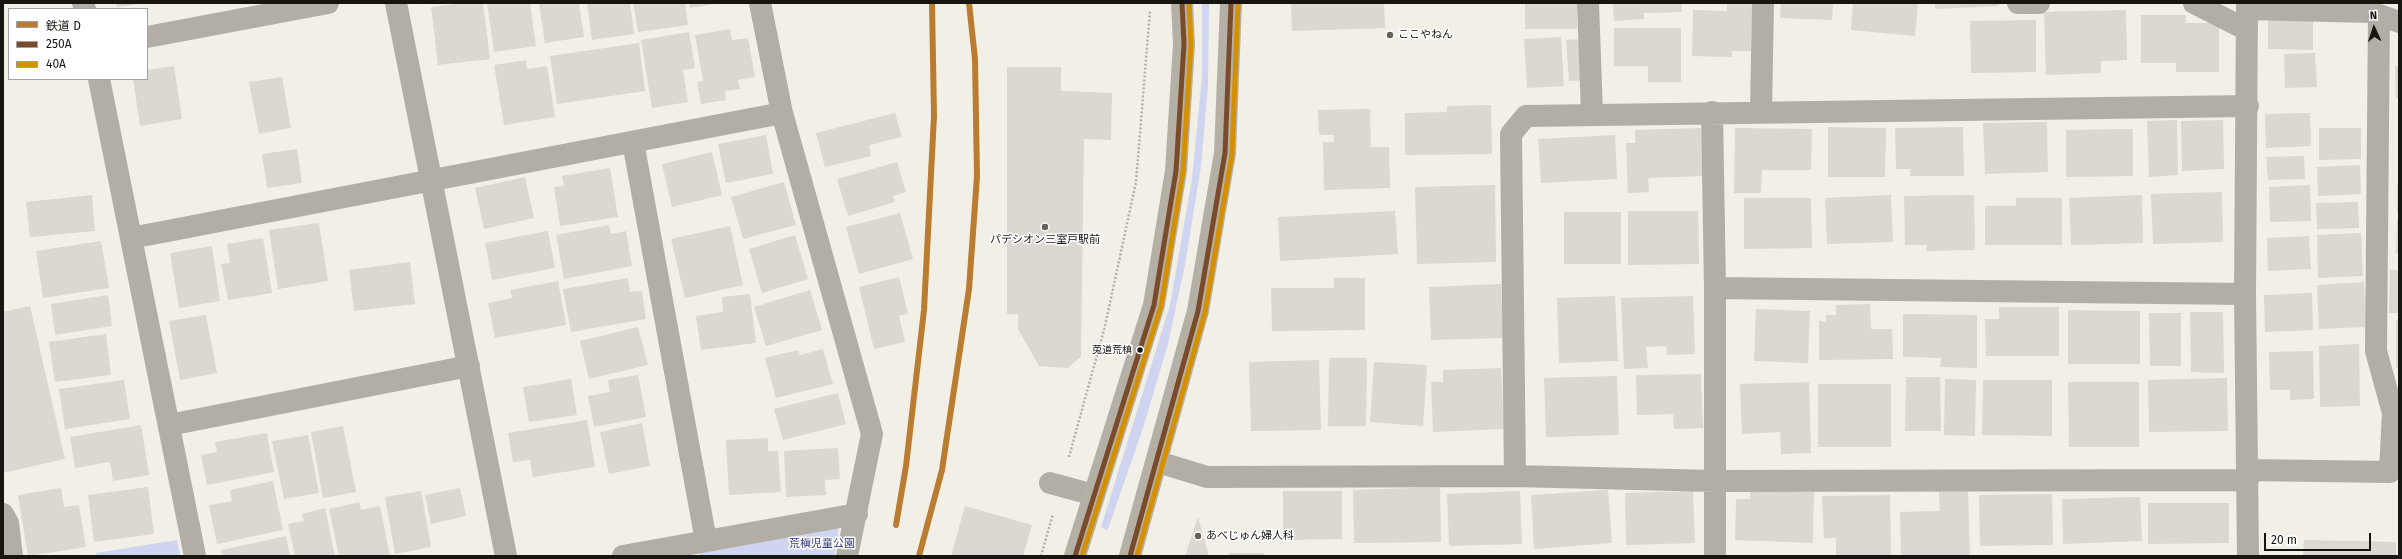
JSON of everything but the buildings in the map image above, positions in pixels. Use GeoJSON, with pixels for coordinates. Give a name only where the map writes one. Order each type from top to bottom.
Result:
{"type":"FeatureCollection","features":[{"type":"Feature","properties":{"kind":"main road"},"geometry":{"type":"LineString","coordinates":[[1075,556],[1154,305],[1176,171],[1184,44],[1182,3]]}},
{"type":"Feature","properties":{"kind":"main road"},"geometry":{"type":"LineString","coordinates":[[1130,556],[1158,462],[1198,311],[1225,153],[1231,3]]}},
{"type":"Feature","properties":{"kind":"street"},"geometry":{"type":"LineString","coordinates":[[148,36],[328,3]]}},
{"type":"Feature","properties":{"kind":"street"},"geometry":{"type":"LineString","coordinates":[[396,3],[506,556]]}},
{"type":"Feature","properties":{"kind":"street"},"geometry":{"type":"LineString","coordinates":[[760,3],[782,114],[872,434],[847,556]]}},
{"type":"Feature","properties":{"kind":"street"},"geometry":{"type":"LineString","coordinates":[[1588,3],[1592,114]]}},
{"type":"Feature","properties":{"kind":"street"},"geometry":{"type":"LineString","coordinates":[[1761,112],[1763,3]]}},
{"type":"Feature","properties":{"kind":"street"},"geometry":{"type":"LineString","coordinates":[[2018,3],[2039,3]]}},
{"type":"Feature","properties":{"kind":"street"},"geometry":{"type":"LineString","coordinates":[[1158,462],[1207,477],[1515,476],[1714,481],[2390,472],[2392,412],[2376,352],[2389,18],[2371,12],[2247,14],[2194,3]]}},
{"type":"Feature","properties":{"kind":"street"},"geometry":{"type":"LineString","coordinates":[[2247,14],[2248,106],[2245,294],[2248,556]]}},
{"type":"Feature","properties":{"kind":"street"},"geometry":{"type":"LineString","coordinates":[[99,80],[195,556]]}},
{"type":"Feature","properties":{"kind":"street"},"geometry":{"type":"LineString","coordinates":[[1515,476],[1511,134],[1526,116],[1712,112],[2248,106]]}},
{"type":"Feature","properties":{"kind":"street"},"geometry":{"type":"LineString","coordinates":[[1712,112],[1715,288],[1715,556]]}},
{"type":"Feature","properties":{"kind":"street"},"geometry":{"type":"LineString","coordinates":[[131,238],[782,114]]}},
{"type":"Feature","properties":{"kind":"street"},"geometry":{"type":"LineString","coordinates":[[633,142],[706,541]]}},
{"type":"Feature","properties":{"kind":"street"},"geometry":{"type":"LineString","coordinates":[[1715,288],[2245,294]]}},
{"type":"Feature","properties":{"kind":"street"},"geometry":{"type":"LineString","coordinates":[[169,425],[469,366]]}},
{"type":"Feature","properties":{"kind":"street"},"geometry":{"type":"LineString","coordinates":[[1055,484],[1094,495]]}},
{"type":"Feature","properties":{"kind":"street"},"geometry":{"type":"LineString","coordinates":[[3,514],[8,523],[12,556]]}},
{"type":"Feature","properties":{"kind":"street"},"geometry":{"type":"LineString","coordinates":[[624,556],[856,514]]}},
{"type":"Feature","properties":{"kind":"path"},"geometry":{"type":"LineString","coordinates":[[1041,556],[1055,484],[1105,326],[1136,182],[1150,34],[1150,3]]}},
{"type":"Feature","properties":{"kind":"green space"},"geometry":{"type":"Polygon","coordinates":[[[1202,3],[1209,3],[1208,85],[1201,166],[1185,265],[1168,344],[1143,428],[1108,529],[1106,530],[1101,527],[1170,305],[1192,179],[1202,77],[1202,3]]]}},
{"type":"Feature","properties":{"kind":"green space","name":"荒槇児童公園"},"geometry":{"type":"Polygon","coordinates":[[[839,528],[834,556],[700,556],[699,552],[839,528]]]}},
{"type":"Feature","properties":{"kind":"green space"},"geometry":{"type":"Polygon","coordinates":[[[177,540],[180,556],[96,556],[96,553],[177,540]]]}},
{"type":"Feature","properties":{"kind":"rail line","name":"D"},"geometry":{"type":"LineString","coordinates":[[896,525],[906,466],[924,310],[934,116],[932,3]]}},
{"type":"Feature","properties":{"kind":"rail line","name":"D"},"geometry":{"type":"LineString","coordinates":[[919,556],[942,470],[969,289],[977,176],[975,59],[969,3]]}},
{"type":"Feature","properties":{"kind":"transit line","name":"250A"},"geometry":{"type":"LineString","coordinates":[[1075,556],[1154,305],[1176,171],[1184,44],[1182,3]]}},
{"type":"Feature","properties":{"kind":"transit line","name":"40A"},"geometry":{"type":"LineString","coordinates":[[1082,556],[1161,306],[1183,171],[1191,44],[1189,3]]}},
{"type":"Feature","properties":{"kind":"transit line","name":"250A"},"geometry":{"type":"LineString","coordinates":[[1130,556],[1198,311],[1225,153],[1231,3]]}},
{"type":"Feature","properties":{"kind":"transit line","name":"40A"},"geometry":{"type":"LineString","coordinates":[[1137,556],[1205,312],[1232,154],[1238,3]]}},
{"type":"Feature","properties":{"kind":"place","name":"ここやねん"},"geometry":{"type":"Point","coordinates":[1390,35]}},
{"type":"Feature","properties":{"kind":"place","name":"パデシオン三室戸駅前"},"geometry":{"type":"Point","coordinates":[1045,227]}},
{"type":"Feature","properties":{"kind":"place","name":"莵道荒槙"},"geometry":{"type":"Point","coordinates":[1140,350]}},
{"type":"Feature","properties":{"kind":"place","name":"あべじゅん婦人科"},"geometry":{"type":"Point","coordinates":[1198,536]}}]}
